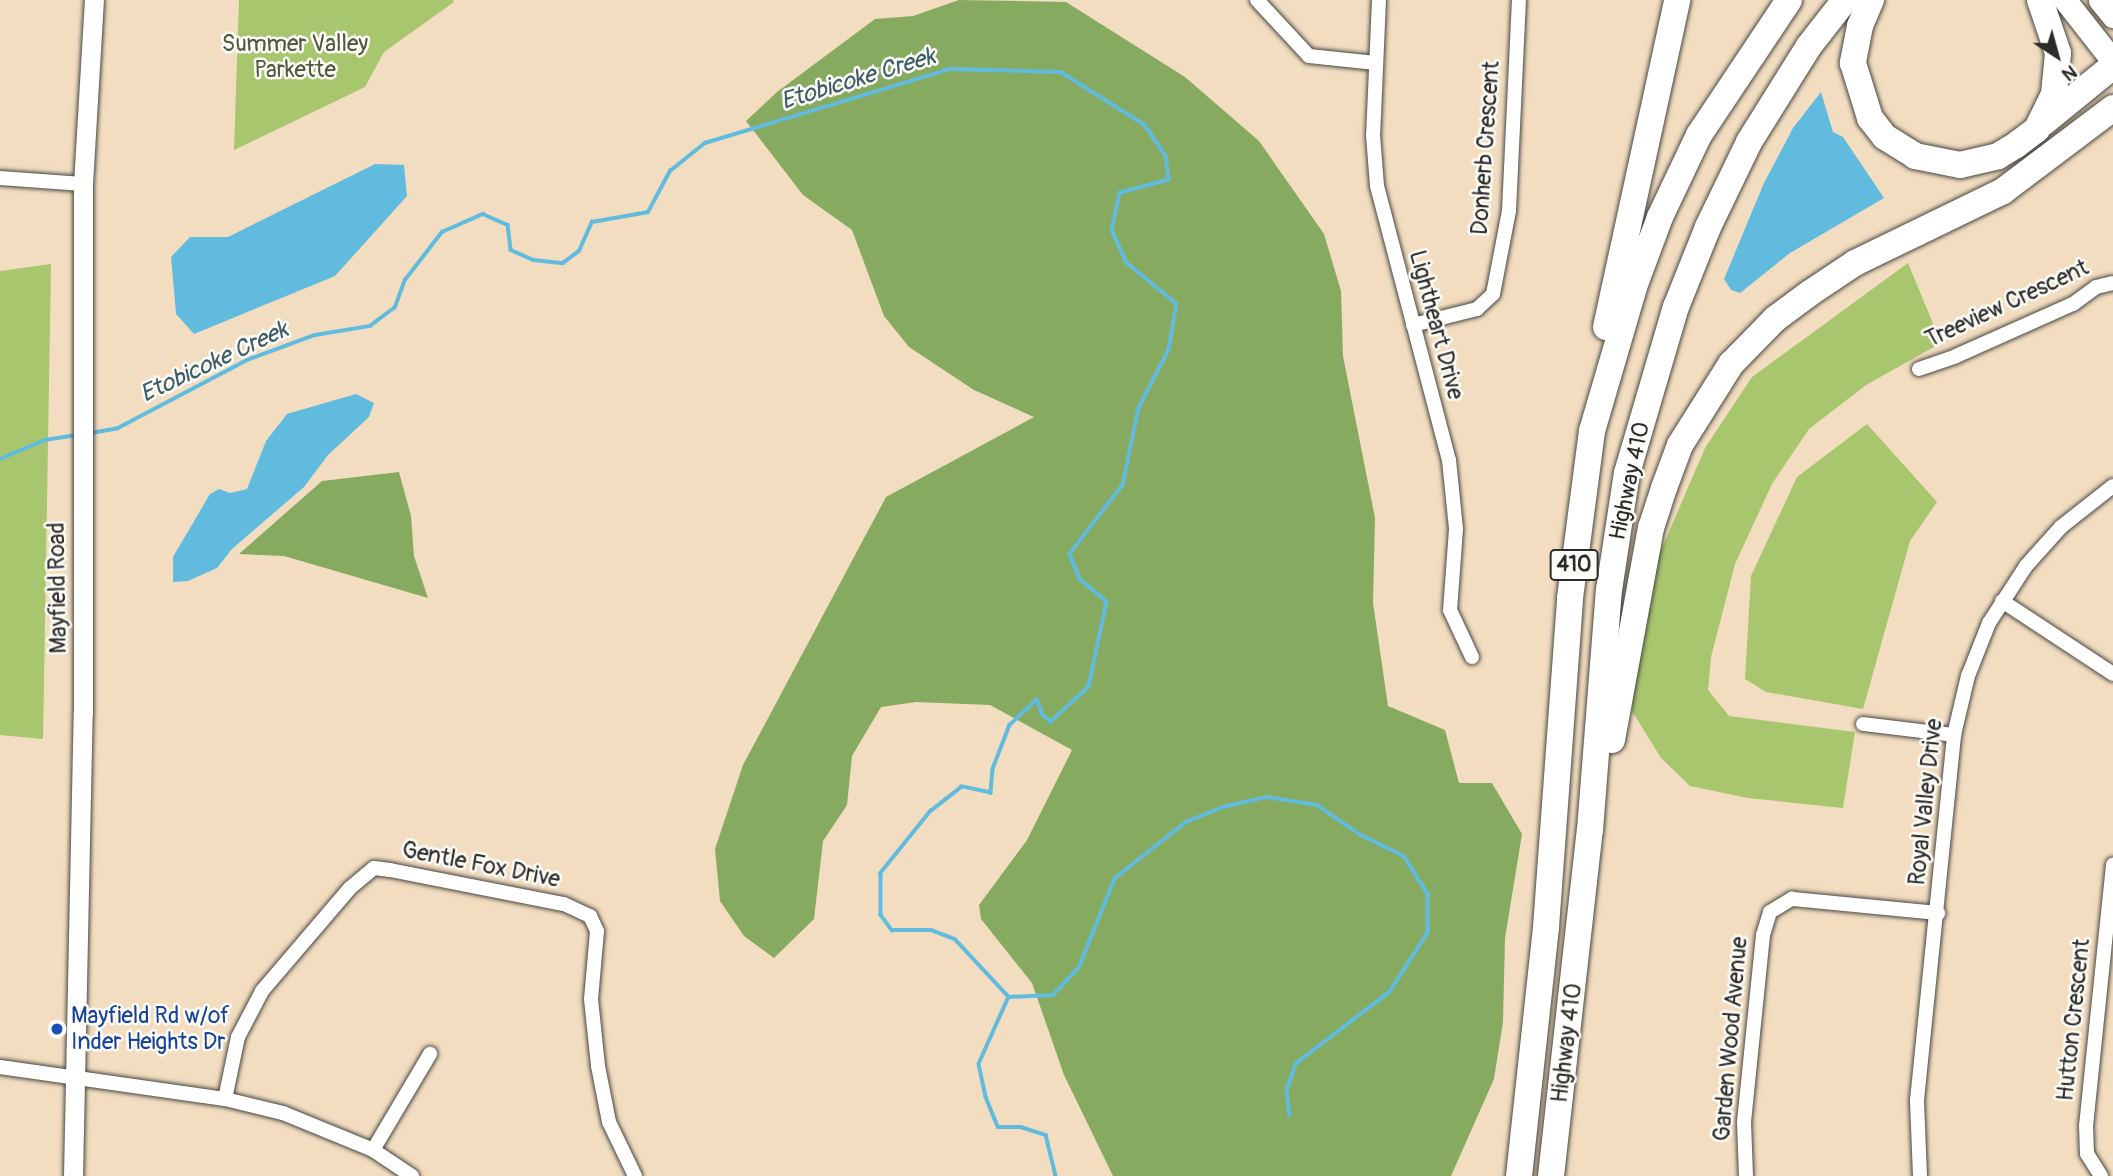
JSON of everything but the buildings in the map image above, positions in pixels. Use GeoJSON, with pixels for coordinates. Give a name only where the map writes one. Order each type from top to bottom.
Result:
{"type":"FeatureCollection","features":[{"type":"Feature","properties":{"kind":"highway"},"geometry":{"type":"LineString","coordinates":[[1592,431],[1591,398],[1677,0]]}},
{"type":"Feature","properties":{"kind":"highway","name":"Highway 410"},"geometry":{"type":"LineString","coordinates":[[1518,1176],[1546,927],[1570,598],[1592,431],[1630,299],[1660,217],[1699,135],[1789,0]]}},
{"type":"Feature","properties":{"kind":"highway","name":"Highway 410"},"geometry":{"type":"LineString","coordinates":[[1551,1176],[1590,830],[1609,590],[1628,473],[1650,387],[1699,250],[1749,142],[1809,46],[1846,0]]}},
{"type":"Feature","properties":{"kind":"highway"},"geometry":{"type":"LineString","coordinates":[[1871,0],[1855,44],[1854,75],[1870,118],[1900,148],[1927,161],[1960,165],[1998,156],[2036,129],[2113,66]]}},
{"type":"Feature","properties":{"kind":"highway"},"geometry":{"type":"LineString","coordinates":[[2036,129],[2054,94],[2058,52],[2040,0]]}},
{"type":"Feature","properties":{"kind":"highway"},"geometry":{"type":"LineString","coordinates":[[1590,830],[1604,785],[1651,528],[1680,445],[1731,365],[1775,319],[1810,293],[1855,263],[2003,191],[2113,107]]}},
{"type":"Feature","properties":{"kind":"main road","name":"Mayfield Road"},"geometry":{"type":"LineString","coordinates":[[73,1176],[83,712],[83,184],[94,0]]}},
{"type":"Feature","properties":{"kind":"main road"},"geometry":{"type":"LineString","coordinates":[[2065,0],[2113,61]]}},
{"type":"Feature","properties":{"kind":"main road"},"geometry":{"type":"LineString","coordinates":[[2100,0],[2113,16]]}},
{"type":"Feature","properties":{"kind":"street"},"geometry":{"type":"LineString","coordinates":[[1257,0],[1309,57],[1376,62]]}},
{"type":"Feature","properties":{"kind":"street","name":"Lightheart Drive"},"geometry":{"type":"LineString","coordinates":[[1379,0],[1373,135],[1377,186],[1455,501],[1450,610],[1472,657]]}},
{"type":"Feature","properties":{"kind":"street","name":"Donherb Crescent"},"geometry":{"type":"LineString","coordinates":[[1413,325],[1476,309],[1493,294],[1509,211],[1519,0]]}},
{"type":"Feature","properties":{"kind":"street"},"geometry":{"type":"LineString","coordinates":[[0,178],[83,184]]}},
{"type":"Feature","properties":{"kind":"street","name":"Treeview Crescent"},"geometry":{"type":"LineString","coordinates":[[1919,369],[1956,356],[2073,304],[2096,287],[2113,283]]}},
{"type":"Feature","properties":{"kind":"street","name":"Royal Valley Drive"},"geometry":{"type":"LineString","coordinates":[[1920,1176],[1917,1100],[1954,735],[1972,660],[2002,601],[2049,538],[2113,486]]}},
{"type":"Feature","properties":{"kind":"street"},"geometry":{"type":"LineString","coordinates":[[2002,601],[2113,674]]}},
{"type":"Feature","properties":{"kind":"street"},"geometry":{"type":"LineString","coordinates":[[1863,724],[1954,735]]}},
{"type":"Feature","properties":{"kind":"street","name":"Hutton Crescent"},"geometry":{"type":"LineString","coordinates":[[2101,1176],[2087,1154],[2086,1126],[2113,864]]}},
{"type":"Feature","properties":{"kind":"street","name":"Gentle Fox Drive"},"geometry":{"type":"LineString","coordinates":[[225,1099],[238,1037],[262,991],[350,888],[374,869],[390,870],[564,904],[590,916],[597,931],[591,999],[598,1066],[609,1122],[635,1176]]}},
{"type":"Feature","properties":{"kind":"street","name":"Garden Wood Avenue"},"geometry":{"type":"LineString","coordinates":[[1746,1176],[1744,1122],[1763,935],[1770,912],[1792,899],[1937,913]]}},
{"type":"Feature","properties":{"kind":"street"},"geometry":{"type":"LineString","coordinates":[[373,1150],[430,1054]]}},
{"type":"Feature","properties":{"kind":"street"},"geometry":{"type":"LineString","coordinates":[[0,1067],[225,1099],[283,1113],[373,1150],[412,1176]]}},
{"type":"Feature","properties":{"kind":"green space","name":"Summer Valley Parkette"},"geometry":{"type":"Polygon","coordinates":[[[239,0],[454,2],[384,52],[365,87],[234,150],[239,0]]]}},
{"type":"Feature","properties":{"kind":"green space"},"geometry":{"type":"Polygon","coordinates":[[[959,0],[1066,2],[1185,77],[1259,141],[1324,234],[1341,291],[1343,356],[1375,518],[1373,603],[1388,706],[1445,730],[1459,783],[1492,783],[1522,834],[1505,938],[1503,1022],[1494,1079],[1451,1176],[1113,1176],[1064,1075],[1032,983],[981,919],[979,905],[1027,840],[1072,750],[990,705],[916,702],[881,707],[852,756],[847,805],[823,841],[814,919],[774,958],[744,936],[720,901],[715,849],[743,765],[886,497],[1034,417],[974,390],[909,347],[884,316],[852,230],[803,195],[746,121],[777,92],[875,19],[913,16],[959,0]]]}},
{"type":"Feature","properties":{"kind":"green space"},"geometry":{"type":"Polygon","coordinates":[[[1908,263],[1941,343],[1866,385],[1809,429],[1772,484],[1735,564],[1711,657],[1708,690],[1729,716],[1855,732],[1843,808],[1748,798],[1690,786],[1661,758],[1632,711],[1635,654],[1659,555],[1705,448],[1752,377],[1908,263]]]}},
{"type":"Feature","properties":{"kind":"green space"},"geometry":{"type":"Polygon","coordinates":[[[51,264],[43,739],[0,735],[0,271],[51,264]]]}},
{"type":"Feature","properties":{"kind":"green space"},"geometry":{"type":"Polygon","coordinates":[[[1867,424],[1937,502],[1910,541],[1863,709],[1766,692],[1745,679],[1751,576],[1797,477],[1867,424]]]}},
{"type":"Feature","properties":{"kind":"green space"},"geometry":{"type":"Polygon","coordinates":[[[399,472],[411,516],[414,556],[428,598],[284,556],[239,554],[322,481],[399,472]]]}},
{"type":"Feature","properties":{"kind":"water"},"geometry":{"type":"Polygon","coordinates":[[[1821,92],[1833,132],[1843,137],[1884,198],[1790,253],[1740,293],[1731,290],[1724,279],[1764,183],[1793,128],[1821,92]]]}},
{"type":"Feature","properties":{"kind":"water"},"geometry":{"type":"Polygon","coordinates":[[[375,164],[404,165],[407,196],[335,276],[194,334],[176,314],[171,257],[190,237],[228,237],[375,164]]]}},
{"type":"Feature","properties":{"kind":"water"},"geometry":{"type":"Polygon","coordinates":[[[356,394],[374,403],[369,417],[328,455],[304,487],[232,549],[217,568],[188,581],[173,582],[173,557],[210,494],[219,489],[230,493],[247,489],[266,441],[287,414],[356,394]]]}},
{"type":"Feature","properties":{"kind":"waterway","name":"Etobicoke Creek"},"geometry":{"type":"LineString","coordinates":[[91,433],[118,428],[247,360],[315,335],[370,326],[395,307],[405,280],[442,232],[483,214],[508,225],[511,250],[533,260],[563,263],[579,251],[592,222],[648,212],[670,171],[705,143],[950,69],[1061,72],[1145,125],[1166,156],[1169,180],[1120,193],[1112,230],[1126,262],[1177,304],[1169,350],[1139,408],[1123,485],[1070,554],[1080,579],[1107,602],[1089,687],[1051,722],[1043,716],[1037,700],[1010,725],[993,769],[991,793],[962,787],[931,811],[881,873],[881,915],[892,930],[931,930],[955,939],[1009,997],[979,1064],[986,1097],[998,1127],[1021,1127],[1046,1135],[1056,1176]]}},
{"type":"Feature","properties":{"kind":"waterway","name":"Etobicoke Creek"},"geometry":{"type":"LineString","coordinates":[[0,459],[45,440],[76,435]]}},
{"type":"Feature","properties":{"kind":"waterway"},"geometry":{"type":"LineString","coordinates":[[1009,997],[1053,995],[1079,967],[1115,878],[1186,822],[1223,807],[1267,797],[1317,805],[1361,835],[1404,856],[1428,894],[1428,933],[1390,992],[1296,1064],[1287,1092],[1290,1115]]}},
{"type":"Feature","properties":{"kind":"place","name":"Mayfield Rd w/of Inder Heights Dr"},"geometry":{"type":"Point","coordinates":[57,1029]}}]}
